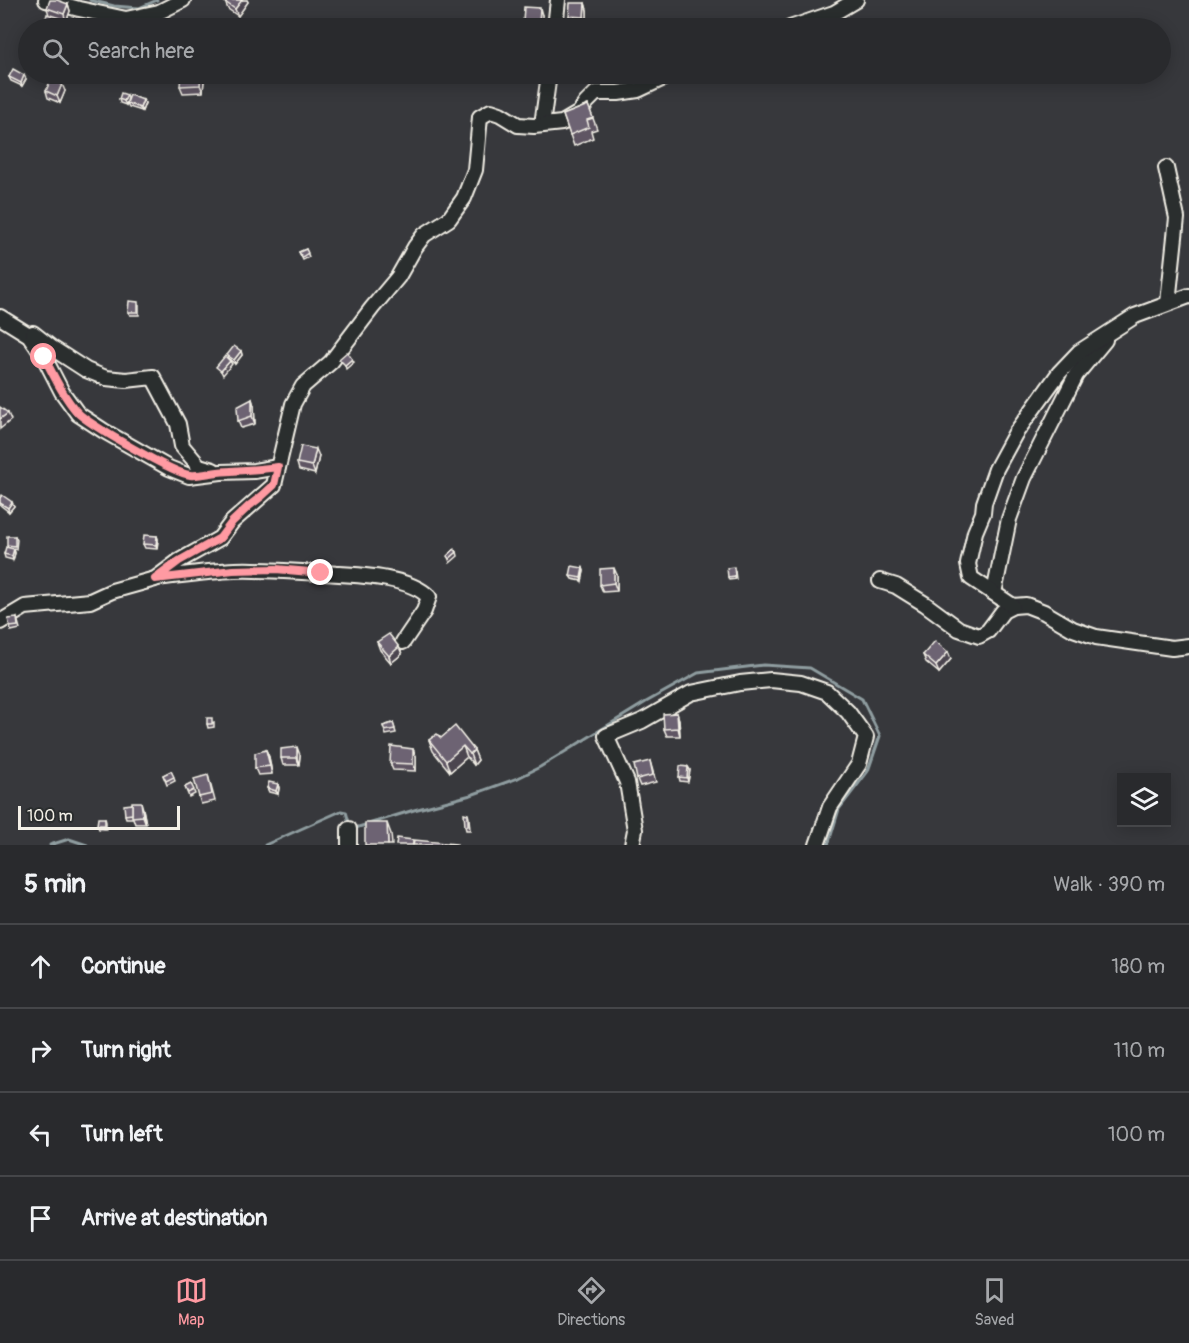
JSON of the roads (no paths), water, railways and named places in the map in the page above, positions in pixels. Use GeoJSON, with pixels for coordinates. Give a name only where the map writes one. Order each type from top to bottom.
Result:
{"type":"FeatureCollection","features":[{"type":"Feature","properties":{"kind":"street"},"geometry":{"type":"LineString","coordinates":[[46,0],[121,18]]}},
{"type":"Feature","properties":{"kind":"street"},"geometry":{"type":"LineString","coordinates":[[131,18],[159,12],[183,0]]}},
{"type":"Feature","properties":{"kind":"street"},"geometry":{"type":"LineString","coordinates":[[556,18],[558,0]]}},
{"type":"Feature","properties":{"kind":"street"},"geometry":{"type":"LineString","coordinates":[[819,18],[834,13],[856,0]]}},
{"type":"Feature","properties":{"kind":"street"},"geometry":{"type":"LineString","coordinates":[[542,125],[548,84]]}},
{"type":"Feature","properties":{"kind":"street"},"geometry":{"type":"LineString","coordinates":[[155,579],[179,561],[220,538],[232,522],[274,485],[293,404],[303,386],[331,362],[398,277],[424,235],[449,219],[464,198],[475,170],[480,117],[491,111],[518,125],[562,123],[579,113],[596,93],[638,90],[651,84]]}},
{"type":"Feature","properties":{"kind":"street"},"geometry":{"type":"LineString","coordinates":[[1166,168],[1177,218],[1168,303]]}},
{"type":"Feature","properties":{"kind":"street"},"geometry":{"type":"LineString","coordinates":[[1012,606],[971,579],[968,564],[975,532],[996,469],[1015,434],[1059,373],[1079,352],[1135,316],[1189,296]]}},
{"type":"Feature","properties":{"kind":"street"},"geometry":{"type":"LineString","coordinates":[[0,317],[29,335],[44,357],[62,392],[78,414],[169,468],[189,476],[278,467]]}},
{"type":"Feature","properties":{"kind":"street"},"geometry":{"type":"LineString","coordinates":[[13,325],[36,334],[52,348],[86,370],[106,378],[126,380],[153,377],[178,424],[182,446],[199,466],[221,472]]}},
{"type":"Feature","properties":{"kind":"street"},"geometry":{"type":"LineString","coordinates":[[994,593],[1010,519],[1024,478],[1076,375],[1114,330]]}},
{"type":"Feature","properties":{"kind":"street"},"geometry":{"type":"LineString","coordinates":[[0,622],[25,607],[90,602],[112,591],[155,579],[233,570],[276,569],[362,574],[403,583],[424,593],[429,597],[429,601],[403,642]]}},
{"type":"Feature","properties":{"kind":"street"},"geometry":{"type":"LineString","coordinates":[[880,581],[896,586],[959,629],[979,636],[988,632],[1003,611],[1012,606],[1026,605],[1044,612],[1073,629],[1096,637],[1172,648],[1189,646]]}},
{"type":"Feature","properties":{"kind":"street"},"geometry":{"type":"LineString","coordinates":[[632,845],[635,830],[627,782],[606,736],[642,722],[691,693],[740,683],[771,680],[801,683],[827,692],[848,711],[866,737],[859,764],[830,807],[817,845]]}},
{"type":"Feature","properties":{"kind":"street"},"geometry":{"type":"LineString","coordinates":[[349,830],[349,845]]}},
{"type":"Feature","properties":{"kind":"waterway"},"geometry":{"type":"LineString","coordinates":[[90,0],[114,6],[139,8],[157,0]]}},
{"type":"Feature","properties":{"kind":"waterway"},"geometry":{"type":"LineString","coordinates":[[352,829],[471,795],[518,778],[698,673],[763,665],[810,668],[862,699],[880,736],[868,771],[839,809],[828,845]]}},
{"type":"Feature","properties":{"kind":"waterway"},"geometry":{"type":"LineString","coordinates":[[265,845],[341,811],[346,812],[350,826]]}},
{"type":"Feature","properties":{"kind":"waterway"},"geometry":{"type":"LineString","coordinates":[[50,845],[69,839],[87,845]]}}]}
